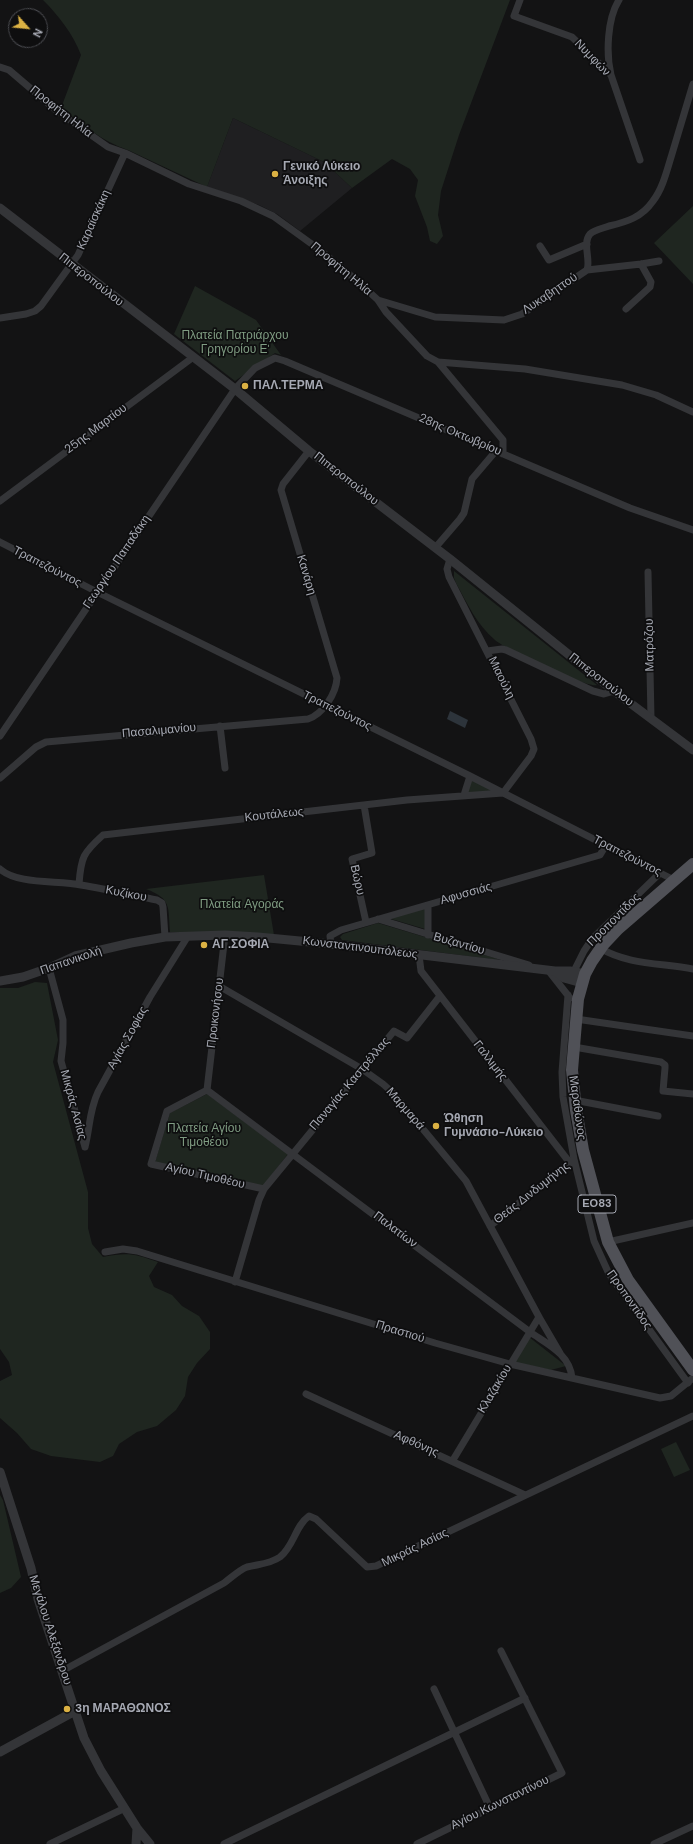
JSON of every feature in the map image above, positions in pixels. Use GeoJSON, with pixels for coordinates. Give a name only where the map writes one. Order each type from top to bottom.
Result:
{"type":"FeatureCollection","features":[{"type":"Feature","properties":{"kind":"main road","name":"Μαραθώνος"},"geometry":{"type":"LineString","coordinates":[[693,864],[618,929],[600,948],[581,976],[572,1070],[574,1100],[586,1163],[608,1242],[628,1280],[693,1370]]}},
{"type":"Feature","properties":{"kind":"street","name":"Νυμφών"},"geometry":{"type":"LineString","coordinates":[[520,0],[514,16],[572,37],[611,75],[640,160]]}},
{"type":"Feature","properties":{"kind":"street"},"geometry":{"type":"LineString","coordinates":[[611,75],[608,62],[609,41],[613,10],[619,0]]}},
{"type":"Feature","properties":{"kind":"street","name":"Προφήτη Ηλία"},"geometry":{"type":"LineString","coordinates":[[2,68],[10,70],[57,111],[108,147],[125,153],[189,184],[241,201],[274,216],[320,250],[378,300],[386,312],[427,356],[438,362],[502,440],[504,454]]}},
{"type":"Feature","properties":{"kind":"street"},"geometry":{"type":"LineString","coordinates":[[540,246],[549,260],[587,244],[590,234],[601,228],[626,222],[636,217],[647,208],[654,200],[665,177],[692,92],[693,84]]}},
{"type":"Feature","properties":{"kind":"street","name":"Καραϊσκάκη"},"geometry":{"type":"LineString","coordinates":[[0,318],[35,311],[41,306],[72,265],[125,153]]}},
{"type":"Feature","properties":{"kind":"street","name":"Πιπεροπούλου"},"geometry":{"type":"LineString","coordinates":[[0,208],[234,389],[309,451],[450,559],[614,691],[693,750]]}},
{"type":"Feature","properties":{"kind":"street","name":"Λυκαβηττού"},"geometry":{"type":"LineString","coordinates":[[378,300],[435,318],[504,320],[522,314],[587,270],[589,265],[587,244]]}},
{"type":"Feature","properties":{"kind":"street"},"geometry":{"type":"LineString","coordinates":[[587,270],[659,261]]}},
{"type":"Feature","properties":{"kind":"street"},"geometry":{"type":"LineString","coordinates":[[626,309],[650,287],[651,282],[641,264]]}},
{"type":"Feature","properties":{"kind":"street","name":"25ης Μαρτίου"},"geometry":{"type":"LineString","coordinates":[[0,501],[192,358]]}},
{"type":"Feature","properties":{"kind":"street","name":"28ης Οκτωβρίου"},"geometry":{"type":"LineString","coordinates":[[234,389],[244,378],[262,364],[275,358],[285,361],[386,403],[495,452],[504,454],[630,508],[693,530]]}},
{"type":"Feature","properties":{"kind":"street"},"geometry":{"type":"LineString","coordinates":[[438,362],[525,369],[622,385],[656,395],[693,412]]}},
{"type":"Feature","properties":{"kind":"street","name":"Γεωργίου Παπαδάκη"},"geometry":{"type":"LineString","coordinates":[[0,736],[234,389]]}},
{"type":"Feature","properties":{"kind":"street","name":"Κανάρη"},"geometry":{"type":"LineString","coordinates":[[309,451],[283,484],[281,490],[337,678],[337,684],[326,705]]}},
{"type":"Feature","properties":{"kind":"street"},"geometry":{"type":"LineString","coordinates":[[436,548],[464,513],[472,479],[495,452]]}},
{"type":"Feature","properties":{"kind":"street","name":"Τραπεζούντος"},"geometry":{"type":"LineString","coordinates":[[0,542],[97,592],[470,776],[674,880]]}},
{"type":"Feature","properties":{"kind":"street","name":"Μιαούλη"},"geometry":{"type":"LineString","coordinates":[[450,559],[447,569],[449,577],[531,739],[534,749],[531,756],[503,793]]}},
{"type":"Feature","properties":{"kind":"street","name":"Ματρόζου"},"geometry":{"type":"LineString","coordinates":[[648,572],[651,718]]}},
{"type":"Feature","properties":{"kind":"street"},"geometry":{"type":"LineString","coordinates":[[487,651],[502,649],[506,650],[571,682],[598,693],[604,694],[614,691]]}},
{"type":"Feature","properties":{"kind":"street","name":"Πασαλιμανίου"},"geometry":{"type":"LineString","coordinates":[[0,778],[36,746],[46,742],[308,719],[315,716],[326,705]]}},
{"type":"Feature","properties":{"kind":"street"},"geometry":{"type":"LineString","coordinates":[[220,726],[225,768]]}},
{"type":"Feature","properties":{"kind":"street"},"geometry":{"type":"LineString","coordinates":[[464,795],[470,776]]}},
{"type":"Feature","properties":{"kind":"street","name":"Κουτάλεως"},"geometry":{"type":"LineString","coordinates":[[79,884],[81,862],[88,848],[103,835],[364,805],[464,795],[503,793]]}},
{"type":"Feature","properties":{"kind":"street","name":"Βώρυ"},"geometry":{"type":"LineString","coordinates":[[364,805],[372,853],[352,859],[366,922]]}},
{"type":"Feature","properties":{"kind":"street","name":"Αφυσσιάς"},"geometry":{"type":"LineString","coordinates":[[330,944],[330,936],[341,930],[600,855],[606,845]]}},
{"type":"Feature","properties":{"kind":"street"},"geometry":{"type":"LineString","coordinates":[[0,870],[4,873],[23,879],[79,884]]}},
{"type":"Feature","properties":{"kind":"street","name":"Προποντίδος"},"geometry":{"type":"LineString","coordinates":[[581,976],[584,951],[595,936],[660,873]]}},
{"type":"Feature","properties":{"kind":"street","name":"Κυζίκου"},"geometry":{"type":"LineString","coordinates":[[79,884],[157,900],[162,903],[165,937]]}},
{"type":"Feature","properties":{"kind":"street"},"geometry":{"type":"LineString","coordinates":[[428,905],[428,934]]}},
{"type":"Feature","properties":{"kind":"street","name":"Βυζαντίου"},"geometry":{"type":"LineString","coordinates":[[378,919],[548,970]]}},
{"type":"Feature","properties":{"kind":"street","name":"Αγίας Σοφίας"},"geometry":{"type":"LineString","coordinates":[[85,1147],[92,1106],[98,1092],[150,997],[188,936]]}},
{"type":"Feature","properties":{"kind":"street","name":"Προικονήσου"},"geometry":{"type":"LineString","coordinates":[[207,1090],[225,936]]}},
{"type":"Feature","properties":{"kind":"street","name":"Κωνσταντινουπόλεως"},"geometry":{"type":"LineString","coordinates":[[165,937],[258,937],[548,970],[581,976]]}},
{"type":"Feature","properties":{"kind":"street","name":"Παπανικολή"},"geometry":{"type":"LineString","coordinates":[[0,981],[49,968],[75,956],[165,937]]}},
{"type":"Feature","properties":{"kind":"street"},"geometry":{"type":"LineString","coordinates":[[600,948],[624,959],[693,969]]}},
{"type":"Feature","properties":{"kind":"street","name":"Γαλλιμής"},"geometry":{"type":"LineString","coordinates":[[420,955],[421,971],[572,1161]]}},
{"type":"Feature","properties":{"kind":"street","name":"Μικράς Ασίας"},"geometry":{"type":"LineString","coordinates":[[49,968],[63,1020],[61,1061],[85,1147]]}},
{"type":"Feature","properties":{"kind":"street"},"geometry":{"type":"LineString","coordinates":[[548,970],[568,995],[576,1016],[693,1036]]}},
{"type":"Feature","properties":{"kind":"street","name":"Κωνσταντινουπόλεως"},"geometry":{"type":"LineString","coordinates":[[548,970],[564,978],[581,976]]}},
{"type":"Feature","properties":{"kind":"street","name":"Μαρμαρά"},"geometry":{"type":"LineString","coordinates":[[219,986],[362,1069],[393,1093],[466,1181],[539,1317],[560,1352]]}},
{"type":"Feature","properties":{"kind":"street","name":"Προποντίδος"},"geometry":{"type":"LineString","coordinates":[[568,995],[562,1072],[563,1097],[572,1161],[594,1241],[609,1274],[690,1380]]}},
{"type":"Feature","properties":{"kind":"street","name":"Παναγίας Καστρέλλας"},"geometry":{"type":"LineString","coordinates":[[235,1282],[259,1200],[264,1189],[292,1153],[394,1031],[407,1038],[440,996]]}},
{"type":"Feature","properties":{"kind":"street"},"geometry":{"type":"LineString","coordinates":[[574,1047],[661,1062],[665,1065],[663,1091],[693,1094]]}},
{"type":"Feature","properties":{"kind":"street","name":"Παλατίων"},"geometry":{"type":"LineString","coordinates":[[207,1090],[530,1332],[560,1352],[570,1368],[572,1378]]}},
{"type":"Feature","properties":{"kind":"street","name":"Αγίου Τιμοθέου"},"geometry":{"type":"LineString","coordinates":[[207,1090],[167,1111],[151,1164],[264,1189]]}},
{"type":"Feature","properties":{"kind":"street"},"geometry":{"type":"LineString","coordinates":[[574,1100],[658,1116]]}},
{"type":"Feature","properties":{"kind":"street","name":"Θεάς Δινδυμήνης"},"geometry":{"type":"LineString","coordinates":[[490,1226],[572,1161]]}},
{"type":"Feature","properties":{"kind":"street"},"geometry":{"type":"LineString","coordinates":[[608,1242],[693,1223]]}},
{"type":"Feature","properties":{"kind":"street","name":"Πραστιού"},"geometry":{"type":"LineString","coordinates":[[105,1252],[133,1250],[428,1341],[510,1364],[660,1398],[671,1396],[690,1380]]}},
{"type":"Feature","properties":{"kind":"street","name":"Κλαζακίου"},"geometry":{"type":"LineString","coordinates":[[453,1460],[539,1317]]}},
{"type":"Feature","properties":{"kind":"street","name":"Αφθόνης"},"geometry":{"type":"LineString","coordinates":[[306,1394],[453,1460],[526,1495]]}},
{"type":"Feature","properties":{"kind":"street","name":"Μικράς Ασίας"},"geometry":{"type":"LineString","coordinates":[[62,1671],[224,1583],[246,1568],[268,1563],[281,1556],[291,1543],[302,1521],[309,1516],[316,1519],[367,1567],[376,1566],[693,1416]]}},
{"type":"Feature","properties":{"kind":"street","name":"Μεγάλου Αλεξάνδρου"},"geometry":{"type":"LineString","coordinates":[[0,1472],[31,1568],[38,1600],[84,1738],[101,1771],[137,1828],[150,1844]]}},
{"type":"Feature","properties":{"kind":"street"},"geometry":{"type":"LineString","coordinates":[[507,1487],[509,1502]]}},
{"type":"Feature","properties":{"kind":"street"},"geometry":{"type":"LineString","coordinates":[[224,1844],[525,1698],[501,1651]]}},
{"type":"Feature","properties":{"kind":"street"},"geometry":{"type":"LineString","coordinates":[[434,1689],[490,1808]]}},
{"type":"Feature","properties":{"kind":"street","name":"Αγίου Κωνσταντίνου"},"geometry":{"type":"LineString","coordinates":[[417,1844],[562,1773],[525,1698]]}},
{"type":"Feature","properties":{"kind":"street"},"geometry":{"type":"LineString","coordinates":[[0,1752],[75,1711]]}},
{"type":"Feature","properties":{"kind":"street"},"geometry":{"type":"LineString","coordinates":[[50,1844],[125,1808]]}},
{"type":"Feature","properties":{"kind":"street"},"geometry":{"type":"LineString","coordinates":[[654,1844],[693,1826]]}},
{"type":"Feature","properties":{"kind":"street"},"geometry":{"type":"LineString","coordinates":[[136,1844],[137,1828]]}},
{"type":"Feature","properties":{"kind":"shaded area","name":"Γενικό Λύκειο Άνοιξης"},"geometry":{"type":"Polygon","coordinates":[[[233,118],[324,162],[352,188],[300,231],[277,214],[259,205],[207,187],[233,118]]]}},
{"type":"Feature","properties":{"kind":"shaded area"},"geometry":{"type":"Polygon","coordinates":[[[450,711],[468,720],[465,728],[447,719],[450,711]]]}},
{"type":"Feature","properties":{"kind":"green space"},"geometry":{"type":"Polygon","coordinates":[[[43,0],[510,0],[459,135],[441,191],[438,215],[443,236],[437,244],[430,241],[427,227],[415,196],[418,180],[410,169],[392,159],[352,188],[324,162],[233,118],[207,187],[119,147],[101,137],[61,108],[81,55],[65,26],[55,12],[43,0]]]}},
{"type":"Feature","properties":{"kind":"green space"},"geometry":{"type":"Polygon","coordinates":[[[693,206],[693,284],[654,243],[693,206]]]}},
{"type":"Feature","properties":{"kind":"green space","name":"Πλατεία Πατριάρχου Γρηγορίου Ε'"},"geometry":{"type":"Polygon","coordinates":[[[195,286],[256,320],[281,355],[275,353],[235,381],[174,334],[195,286]]]}},
{"type":"Feature","properties":{"kind":"green space"},"geometry":{"type":"Polygon","coordinates":[[[454,571],[597,685],[590,685],[563,675],[529,659],[495,640],[483,628],[473,613],[456,583],[454,571]]]}},
{"type":"Feature","properties":{"kind":"green space"},"geometry":{"type":"Polygon","coordinates":[[[470,776],[503,793],[464,795],[470,776]]]}},
{"type":"Feature","properties":{"kind":"green space","name":"Πλατεία Αγοράς"},"geometry":{"type":"Polygon","coordinates":[[[264,875],[274,935],[170,932],[167,905],[160,896],[146,889],[264,875]]]}},
{"type":"Feature","properties":{"kind":"green space"},"geometry":{"type":"Polygon","coordinates":[[[426,907],[425,929],[388,918],[426,907]]]}},
{"type":"Feature","properties":{"kind":"green space"},"geometry":{"type":"Polygon","coordinates":[[[378,923],[499,960],[342,940],[340,937],[343,934],[378,923]]]}},
{"type":"Feature","properties":{"kind":"green space"},"geometry":{"type":"Polygon","coordinates":[[[35,982],[47,983],[58,1040],[53,1062],[88,1192],[88,1228],[92,1244],[103,1257],[125,1254],[143,1257],[158,1262],[149,1276],[154,1287],[172,1295],[182,1306],[199,1316],[210,1332],[210,1349],[197,1363],[188,1377],[185,1396],[176,1410],[157,1426],[137,1432],[119,1444],[113,1456],[100,1462],[51,1456],[31,1449],[17,1433],[0,1418],[0,1381],[12,1375],[9,1362],[0,1349],[0,988],[18,988],[35,982]]]}},
{"type":"Feature","properties":{"kind":"green space","name":"Πλατεία Αγίου Τιμοθέου"},"geometry":{"type":"Polygon","coordinates":[[[207,1094],[288,1154],[263,1186],[155,1162],[170,1113],[207,1094]]]}},
{"type":"Feature","properties":{"kind":"green space"},"geometry":{"type":"Polygon","coordinates":[[[529,1337],[566,1366],[551,1370],[513,1362],[529,1337]]]}},
{"type":"Feature","properties":{"kind":"green space"},"geometry":{"type":"Polygon","coordinates":[[[676,1442],[690,1470],[674,1477],[661,1449],[676,1442]]]}},
{"type":"Feature","properties":{"kind":"green space"},"geometry":{"type":"Polygon","coordinates":[[[0,1495],[3,1500],[21,1577],[11,1588],[0,1593],[0,1495]]]}},
{"type":"Feature","properties":{"kind":"place","name":"Γενικό Λύκειο Άνοιξης"},"geometry":{"type":"Point","coordinates":[275,174]}},
{"type":"Feature","properties":{"kind":"place","name":"ΠΑΛ.ΤΕΡΜΑ"},"geometry":{"type":"Point","coordinates":[245,386]}},
{"type":"Feature","properties":{"kind":"place","name":"ΑΓ.ΣΟΦΙΑ"},"geometry":{"type":"Point","coordinates":[204,945]}},
{"type":"Feature","properties":{"kind":"place","name":"Ώθηση Γυμνάσιο-Λύκειο"},"geometry":{"type":"Point","coordinates":[436,1126]}},
{"type":"Feature","properties":{"kind":"place","name":"3η ΜΑΡΑΘΩΝΟΣ"},"geometry":{"type":"Point","coordinates":[67,1709]}}]}
